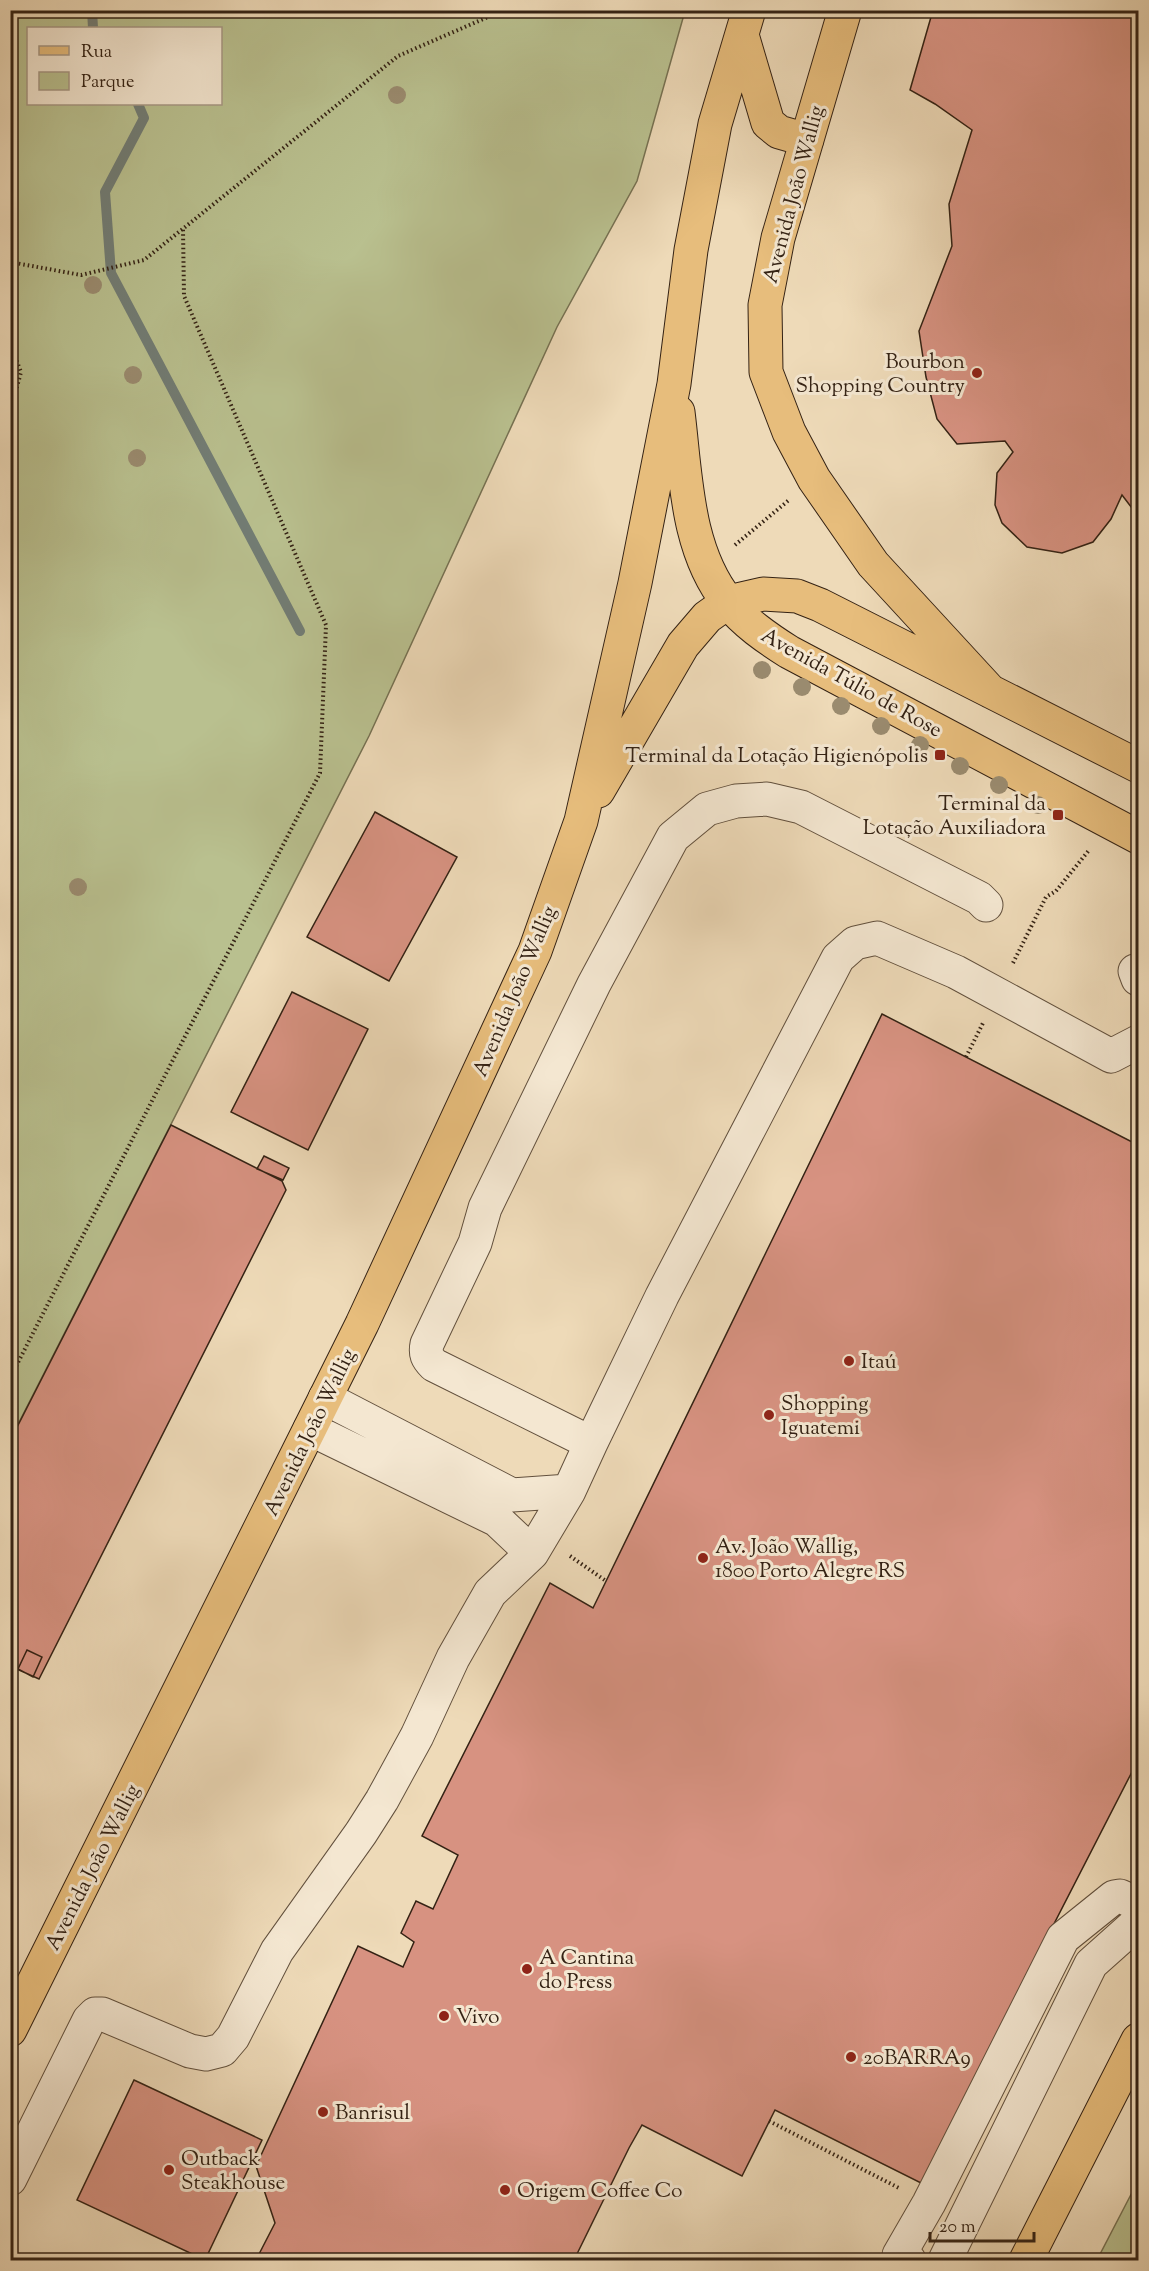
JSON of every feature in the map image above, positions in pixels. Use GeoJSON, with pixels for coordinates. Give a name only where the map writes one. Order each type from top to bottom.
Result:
{"type":"FeatureCollection","features":[{"type":"Feature","properties":{"kind":"main road","name":"Avenida João Wallig"},"geometry":{"type":"LineString","coordinates":[[814,479],[789,432],[766,372],[765,305],[778,238],[845,10]]}},
{"type":"Feature","properties":{"kind":"main road","name":"Avenida João Wallig"},"geometry":{"type":"LineString","coordinates":[[10,2030],[362,1324],[535,951],[581,821],[635,583],[674,384],[691,250],[715,124],[745,23]]}},
{"type":"Feature","properties":{"kind":"main road"},"geometry":{"type":"LineString","coordinates":[[745,23],[768,123],[779,132],[807,140]]}},
{"type":"Feature","properties":{"kind":"main road","name":"Avenida João Wallig"},"geometry":{"type":"LineString","coordinates":[[581,821],[683,645],[707,617],[728,602],[707,567],[691,519],[674,384]]}},
{"type":"Feature","properties":{"kind":"main road","name":"Avenida Túlio de Rose"},"geometry":{"type":"LineString","coordinates":[[814,479],[873,564],[990,691]]}},
{"type":"Feature","properties":{"kind":"main road","name":"Avenida Túlio de Rose"},"geometry":{"type":"LineString","coordinates":[[728,602],[763,594],[797,596],[820,605],[1138,766]]}},
{"type":"Feature","properties":{"kind":"main road","name":"Avenida Túlio de Rose"},"geometry":{"type":"LineString","coordinates":[[728,602],[758,632],[789,652],[1125,830]]}},
{"type":"Feature","properties":{"kind":"main road"},"geometry":{"type":"LineString","coordinates":[[1026,2260],[1138,2040]]}},
{"type":"Feature","properties":{"kind":"lane"},"geometry":{"type":"LineString","coordinates":[[591,1443],[434,1365],[425,1352],[475,1243],[485,1208],[558,1055],[673,837],[707,809],[736,801],[767,799],[801,807],[979,898],[986,905]]}},
{"type":"Feature","properties":{"kind":"lane"},"geometry":{"type":"LineString","coordinates":[[10,2179],[90,2020],[96,2014],[102,2014],[190,2051],[206,2054],[222,2050],[233,2037],[277,1951],[382,1800],[417,1736],[453,1658],[490,1593],[532,1553],[569,1491],[672,1276],[838,958],[855,943],[877,938],[956,972],[997,994],[1125,1049]]}},
{"type":"Feature","properties":{"kind":"lane"},"geometry":{"type":"LineString","coordinates":[[325,1398],[512,1495],[569,1491]]}},
{"type":"Feature","properties":{"kind":"lane"},"geometry":{"type":"LineString","coordinates":[[310,1429],[497,1520],[532,1553]]}},
{"type":"Feature","properties":{"kind":"lane"},"geometry":{"type":"LineString","coordinates":[[904,2258],[1063,1938],[1114,1897],[1120,1896],[1138,1904]]}},
{"type":"Feature","properties":{"kind":"lane"},"geometry":{"type":"LineString","coordinates":[[945,2260],[1091,1964],[1138,1922]]}},
{"type":"Feature","properties":{"kind":"path"},"geometry":{"type":"LineString","coordinates":[[10,262],[81,275],[144,260],[398,56],[504,10]]}},
{"type":"Feature","properties":{"kind":"path"},"geometry":{"type":"LineString","coordinates":[[10,1378],[320,773],[326,625],[184,296],[183,229]]}},
{"type":"Feature","properties":{"kind":"path"},"geometry":{"type":"LineString","coordinates":[[10,344],[21,372],[10,412]]}},
{"type":"Feature","properties":{"kind":"path"},"geometry":{"type":"LineString","coordinates":[[966,1057],[1046,897],[1056,891],[1125,830]]}},
{"type":"Feature","properties":{"kind":"green space"},"geometry":{"type":"Polygon","coordinates":[[[11,10],[685,11],[637,181],[557,327],[369,736],[11,1438],[11,10]]]}},
{"type":"Feature","properties":{"kind":"green space"},"geometry":{"type":"Polygon","coordinates":[[[1138,2181],[1138,2260],[1097,2260],[1138,2181]]]}},
{"type":"Feature","properties":{"kind":"building","name":"Bourbon Shopping Country"},"geometry":{"type":"Polygon","coordinates":[[[933,10],[1138,10],[1138,516],[1122,495],[1111,519],[1093,542],[1062,553],[1027,547],[1002,523],[995,505],[997,473],[1013,452],[1005,441],[957,444],[937,419],[926,377],[919,331],[952,246],[949,204],[972,130],[910,90],[933,10]]]}},
{"type":"Feature","properties":{"kind":"building"},"geometry":{"type":"Polygon","coordinates":[[[375,812],[457,857],[389,981],[307,937],[375,812]]]}},
{"type":"Feature","properties":{"kind":"building"},"geometry":{"type":"Polygon","coordinates":[[[292,992],[368,1029],[308,1150],[231,1112],[292,992]]]}},
{"type":"Feature","properties":{"kind":"building"},"geometry":{"type":"Polygon","coordinates":[[[882,1014],[1138,1145],[1138,1768],[1135,1766],[921,2183],[775,2110],[742,2176],[642,2125],[574,2260],[256,2260],[275,2223],[256,2166],[358,1946],[403,1967],[414,1942],[401,1933],[416,1901],[433,1909],[458,1855],[422,1836],[550,1583],[593,1608],[882,1014]]]}},
{"type":"Feature","properties":{"kind":"building"},"geometry":{"type":"Polygon","coordinates":[[[171,1125],[282,1181],[286,1190],[39,1679],[10,1666],[10,1441],[171,1125]]]}},
{"type":"Feature","properties":{"kind":"building"},"geometry":{"type":"Polygon","coordinates":[[[264,1156],[289,1168],[283,1180],[257,1169],[264,1156]]]}},
{"type":"Feature","properties":{"kind":"building"},"geometry":{"type":"Polygon","coordinates":[[[27,1650],[42,1657],[33,1677],[18,1669],[27,1650]]]}},
{"type":"Feature","properties":{"kind":"building","name":"Outback Steakhouse"},"geometry":{"type":"Polygon","coordinates":[[[134,2080],[262,2140],[205,2260],[77,2200],[134,2080]]]}},
{"type":"Feature","properties":{"kind":"waterway"},"geometry":{"type":"LineString","coordinates":[[92,10],[93,27]]}},
{"type":"Feature","properties":{"kind":"waterway"},"geometry":{"type":"LineString","coordinates":[[138,105],[144,118],[105,192],[111,273],[300,631]]}},
{"type":"Feature","properties":{"kind":"place","name":"Bourbon Shopping Country"},"geometry":{"type":"Point","coordinates":[977,373]}},
{"type":"Feature","properties":{"kind":"place","name":"Terminal da Lotação Higienópolis"},"geometry":{"type":"Point","coordinates":[940,755]}},
{"type":"Feature","properties":{"kind":"place","name":"Terminal da Lotação Auxiliadora"},"geometry":{"type":"Point","coordinates":[1058,815]}},
{"type":"Feature","properties":{"kind":"place","name":"Itaú"},"geometry":{"type":"Point","coordinates":[849,1361]}},
{"type":"Feature","properties":{"kind":"place","name":"Shopping Iguatemi"},"geometry":{"type":"Point","coordinates":[769,1415]}},
{"type":"Feature","properties":{"kind":"place","name":"Av. João Wallig, 1800 Porto Alegre RS"},"geometry":{"type":"Point","coordinates":[703,1558]}},
{"type":"Feature","properties":{"kind":"place","name":"A Cantina do Press"},"geometry":{"type":"Point","coordinates":[527,1969]}},
{"type":"Feature","properties":{"kind":"place","name":"Vivo"},"geometry":{"type":"Point","coordinates":[444,2016]}},
{"type":"Feature","properties":{"kind":"place","name":"20BARRA9"},"geometry":{"type":"Point","coordinates":[851,2057]}},
{"type":"Feature","properties":{"kind":"place","name":"Banrisul"},"geometry":{"type":"Point","coordinates":[323,2112]}},
{"type":"Feature","properties":{"kind":"place","name":"Outback Steakhouse"},"geometry":{"type":"Point","coordinates":[169,2170]}},
{"type":"Feature","properties":{"kind":"place","name":"Origem Coffee Co"},"geometry":{"type":"Point","coordinates":[505,2190]}}]}
